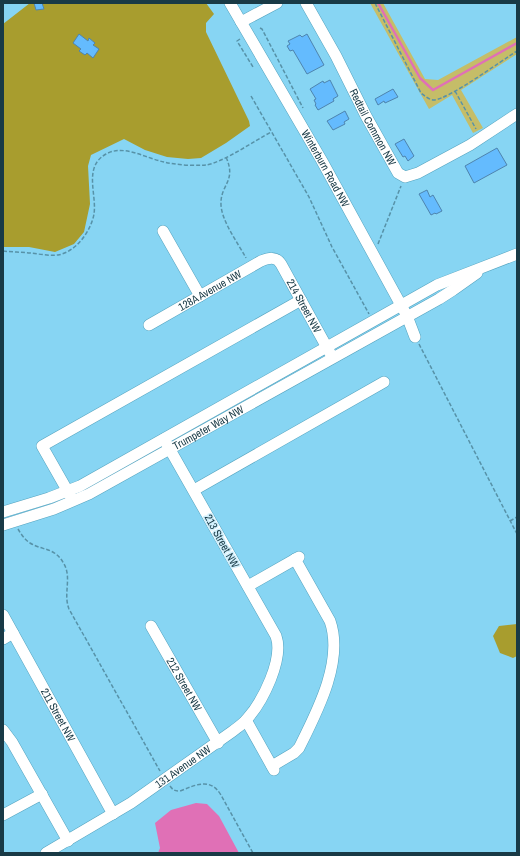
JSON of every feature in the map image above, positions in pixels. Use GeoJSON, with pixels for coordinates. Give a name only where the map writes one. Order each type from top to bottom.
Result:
{"type":"FeatureCollection","features":[{"type":"Feature","properties":{"kind":"street","name":"Winterburn Road NW"},"geometry":{"type":"LineString","coordinates":[[230,3],[322,161],[407,316],[415,337]]}},
{"type":"Feature","properties":{"kind":"street"},"geometry":{"type":"LineString","coordinates":[[241,22],[277,3]]}},
{"type":"Feature","properties":{"kind":"street","name":"Redtail Common NW"},"geometry":{"type":"LineString","coordinates":[[306,3],[398,173],[405,176],[418,173],[481,138],[517,114]]}},
{"type":"Feature","properties":{"kind":"street"},"geometry":{"type":"LineString","coordinates":[[162,230],[200,296]]}},
{"type":"Feature","properties":{"kind":"street"},"geometry":{"type":"LineString","coordinates":[[488,265],[517,254]]}},
{"type":"Feature","properties":{"kind":"street","name":"128A Avenue NW"},"geometry":{"type":"LineString","coordinates":[[149,324],[265,259],[272,258]]}},
{"type":"Feature","properties":{"kind":"street","name":"214 Street NW"},"geometry":{"type":"LineString","coordinates":[[272,258],[279,261],[333,358]]}},
{"type":"Feature","properties":{"kind":"street","name":"Trumpeter Way NW"},"geometry":{"type":"LineString","coordinates":[[3,512],[68,491],[90,480],[447,280],[488,265]]}},
{"type":"Feature","properties":{"kind":"street","name":"Trumpeter Way NW"},"geometry":{"type":"LineString","coordinates":[[3,525],[73,502],[454,290],[488,265]]}},
{"type":"Feature","properties":{"kind":"street"},"geometry":{"type":"LineString","coordinates":[[73,502],[42,446],[301,300]]}},
{"type":"Feature","properties":{"kind":"street"},"geometry":{"type":"LineString","coordinates":[[194,490],[384,382]]}},
{"type":"Feature","properties":{"kind":"street","name":"213 Street NW"},"geometry":{"type":"LineString","coordinates":[[164,439],[248,586],[279,644]]}},
{"type":"Feature","properties":{"kind":"street"},"geometry":{"type":"LineString","coordinates":[[246,720],[273,768],[294,753],[299,748],[324,696],[334,652],[333,630],[330,621],[297,558],[248,586]]}},
{"type":"Feature","properties":{"kind":"street","name":"211 Street NW"},"geometry":{"type":"LineString","coordinates":[[3,615],[113,814]]}},
{"type":"Feature","properties":{"kind":"street","name":"212 Street NW"},"geometry":{"type":"LineString","coordinates":[[151,626],[218,743]]}},
{"type":"Feature","properties":{"kind":"street"},"geometry":{"type":"LineString","coordinates":[[3,639],[13,633]]}},
{"type":"Feature","properties":{"kind":"street","name":"131 Avenue NW"},"geometry":{"type":"LineString","coordinates":[[46,853],[131,803],[218,743],[246,720],[266,690],[272,674],[279,644]]}},
{"type":"Feature","properties":{"kind":"street"},"geometry":{"type":"LineString","coordinates":[[3,730],[12,742],[68,840]]}},
{"type":"Feature","properties":{"kind":"street"},"geometry":{"type":"LineString","coordinates":[[3,815],[42,794]]}},
{"type":"Feature","properties":{"kind":"path"},"geometry":{"type":"LineString","coordinates":[[375,3],[421,92],[430,99],[440,99],[455,91],[517,51]]}},
{"type":"Feature","properties":{"kind":"path"},"geometry":{"type":"LineString","coordinates":[[240,39],[237,41],[253,67]]}},
{"type":"Feature","properties":{"kind":"path"},"geometry":{"type":"LineString","coordinates":[[455,91],[481,138]]}},
{"type":"Feature","properties":{"kind":"path"},"geometry":{"type":"LineString","coordinates":[[251,96],[312,202],[332,247],[370,314]]}},
{"type":"Feature","properties":{"kind":"path"},"geometry":{"type":"LineString","coordinates":[[3,252],[57,255],[67,252],[77,245],[88,229],[94,213],[92,180],[95,165],[108,153],[125,150],[163,162],[199,165],[211,164],[271,132]]}},
{"type":"Feature","properties":{"kind":"path"},"geometry":{"type":"LineString","coordinates":[[226,157],[230,169],[230,175],[222,197],[221,207],[223,215],[251,267]]}},
{"type":"Feature","properties":{"kind":"path"},"geometry":{"type":"LineString","coordinates":[[378,245],[405,176]]}},
{"type":"Feature","properties":{"kind":"path"},"geometry":{"type":"LineString","coordinates":[[415,337],[517,534]]}},
{"type":"Feature","properties":{"kind":"path"},"geometry":{"type":"LineString","coordinates":[[510,521],[517,517]]}},
{"type":"Feature","properties":{"kind":"path"},"geometry":{"type":"LineString","coordinates":[[17,525],[20,533],[28,542],[57,555],[64,565],[68,576],[66,598],[69,609],[162,775]]}},
{"type":"Feature","properties":{"kind":"path"},"geometry":{"type":"LineString","coordinates":[[169,785],[176,791],[205,783],[214,787],[222,795],[253,853]]}},
{"type":"Feature","properties":{"kind":"shaded area"},"geometry":{"type":"Polygon","coordinates":[[[30,3],[206,3],[214,14],[206,23],[206,32],[249,121],[250,126],[201,158],[188,159],[167,157],[145,150],[124,139],[91,155],[88,166],[90,204],[84,232],[74,244],[55,252],[29,247],[3,247],[3,24],[30,3]]]}},
{"type":"Feature","properties":{"kind":"shaded area"},"geometry":{"type":"Polygon","coordinates":[[[370,3],[383,3],[425,79],[438,80],[517,37],[517,54],[461,90],[483,128],[473,133],[452,95],[429,109],[370,3]]]}},
{"type":"Feature","properties":{"kind":"shaded area"},"geometry":{"type":"Polygon","coordinates":[[[517,624],[517,656],[513,658],[500,653],[493,636],[499,626],[517,624]]]}},
{"type":"Feature","properties":{"kind":"shaded area"},"geometry":{"type":"Polygon","coordinates":[[[196,803],[207,804],[219,816],[239,853],[158,853],[160,848],[155,823],[171,810],[196,803]]]}},
{"type":"Feature","properties":{"kind":"building"},"geometry":{"type":"Polygon","coordinates":[[[34,3],[42,3],[44,9],[36,10],[34,3]]]}},
{"type":"Feature","properties":{"kind":"building"},"geometry":{"type":"Polygon","coordinates":[[[79,34],[88,41],[89,38],[95,43],[93,45],[99,49],[93,58],[87,53],[85,55],[79,51],[81,49],[73,43],[79,34]]]}},
{"type":"Feature","properties":{"kind":"building"},"geometry":{"type":"Polygon","coordinates":[[[307,34],[324,65],[307,74],[293,50],[290,51],[287,46],[290,44],[288,41],[300,35],[302,37],[307,34]]]}},
{"type":"Feature","properties":{"kind":"building"},"geometry":{"type":"Polygon","coordinates":[[[330,80],[338,96],[333,99],[334,101],[318,110],[314,100],[316,99],[310,89],[323,81],[324,83],[330,80]]]}},
{"type":"Feature","properties":{"kind":"building"},"geometry":{"type":"Polygon","coordinates":[[[393,89],[398,97],[385,103],[384,101],[378,105],[375,99],[393,89]]]}},
{"type":"Feature","properties":{"kind":"building"},"geometry":{"type":"Polygon","coordinates":[[[345,111],[349,119],[344,122],[345,124],[333,130],[327,121],[345,111]]]}},
{"type":"Feature","properties":{"kind":"building"},"geometry":{"type":"Polygon","coordinates":[[[404,139],[414,156],[408,161],[405,156],[403,157],[395,144],[404,139]]]}},
{"type":"Feature","properties":{"kind":"building"},"geometry":{"type":"Polygon","coordinates":[[[497,148],[507,165],[474,183],[465,166],[497,148]]]}},
{"type":"Feature","properties":{"kind":"building"},"geometry":{"type":"Polygon","coordinates":[[[427,190],[430,197],[433,195],[442,211],[431,215],[419,194],[427,190]]]}},
{"type":"Feature","properties":{"kind":"waterway"},"geometry":{"type":"LineString","coordinates":[[378,3],[420,78],[433,90],[517,43]]}}]}
